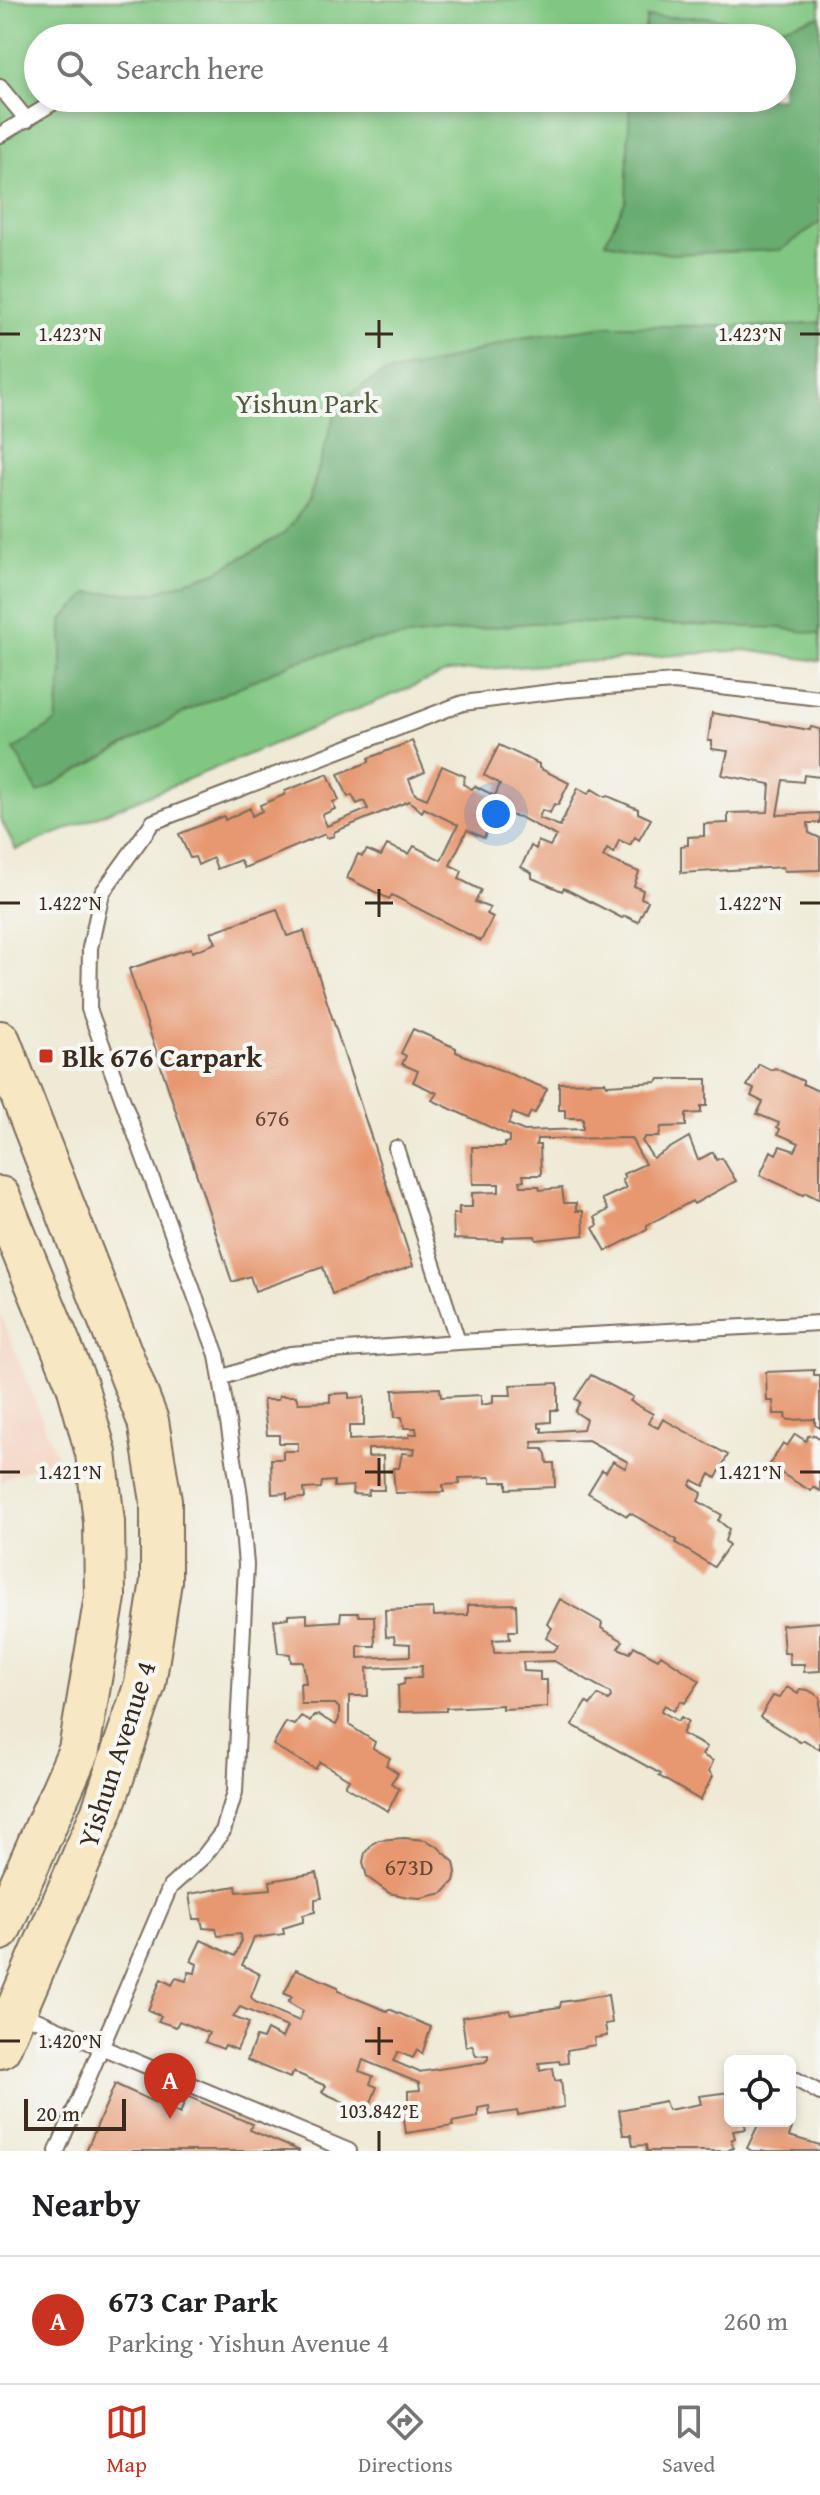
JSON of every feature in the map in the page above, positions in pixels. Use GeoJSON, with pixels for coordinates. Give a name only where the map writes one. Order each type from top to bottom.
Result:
{"type":"FeatureCollection","features":[{"type":"Feature","properties":{"kind":"street","name":"Yishun Avenue 4"},"geometry":{"type":"LineString","coordinates":[[0,1041],[148,1421],[161,1501],[161,1581],[145,1684],[102,1811],[0,2048]]}},
{"type":"Feature","properties":{"kind":"street","name":"Yishun Avenue 4"},"geometry":{"type":"LineString","coordinates":[[0,1197],[77,1385],[96,1453],[104,1522],[105,1597],[79,1750],[0,1930]]}},
{"type":"Feature","properties":{"kind":"lane"},"geometry":{"type":"LineString","coordinates":[[0,87],[27,120]]}},
{"type":"Feature","properties":{"kind":"lane"},"geometry":{"type":"LineString","coordinates":[[0,135],[39,112]]}},
{"type":"Feature","properties":{"kind":"lane"},"geometry":{"type":"LineString","coordinates":[[57,2151],[170,1887],[204,1856],[223,1831],[235,1792],[246,1565],[240,1496],[217,1355],[89,1009],[90,948],[102,893],[153,822],[463,703],[567,690],[674,682],[820,698]]}},
{"type":"Feature","properties":{"kind":"lane"},"geometry":{"type":"LineString","coordinates":[[396,1148],[458,1342]]}},
{"type":"Feature","properties":{"kind":"lane"},"geometry":{"type":"LineString","coordinates":[[221,1378],[290,1354],[820,1323]]}},
{"type":"Feature","properties":{"kind":"lane"},"geometry":{"type":"LineString","coordinates":[[16,2011],[349,2151]]}},
{"type":"Feature","properties":{"kind":"lane"},"geometry":{"type":"LineString","coordinates":[[797,2080],[820,2093]]}},
{"type":"Feature","properties":{"kind":"shaded area"},"geometry":{"type":"Polygon","coordinates":[[[0,1312],[57,1457],[0,1481],[0,1312]]]}},
{"type":"Feature","properties":{"kind":"green space","name":"Yishun Park"},"geometry":{"type":"Polygon","coordinates":[[[0,0],[820,0],[820,661],[744,650],[448,672],[16,850],[0,818],[0,0]]]}},
{"type":"Feature","properties":{"kind":"green space"},"geometry":{"type":"Polygon","coordinates":[[[820,16],[820,222],[781,250],[670,254],[605,242],[626,200],[629,112],[796,112],[796,24],[792,24],[820,16]]]}},
{"type":"Feature","properties":{"kind":"green space"},"geometry":{"type":"Polygon","coordinates":[[[647,17],[708,17],[746,24],[646,24],[647,17]]]}},
{"type":"Feature","properties":{"kind":"green space"},"geometry":{"type":"Polygon","coordinates":[[[820,322],[820,634],[780,628],[530,623],[373,641],[294,662],[189,710],[38,793],[14,749],[56,722],[62,673],[62,620],[89,593],[152,593],[216,572],[285,533],[309,500],[339,401],[382,374],[439,362],[520,338],[608,326],[786,326],[820,322]]]}},
{"type":"Feature","properties":{"kind":"building"},"geometry":{"type":"Polygon","coordinates":[[[712,713],[810,730],[811,727],[820,729],[820,777],[804,775],[803,782],[783,780],[777,815],[820,813],[820,823],[808,823],[809,833],[820,838],[820,870],[784,871],[783,867],[681,873],[681,846],[688,845],[688,837],[704,836],[704,824],[728,823],[728,813],[768,812],[770,784],[722,775],[728,751],[712,749],[712,741],[708,741],[712,713]]]}},
{"type":"Feature","properties":{"kind":"building"},"geometry":{"type":"Polygon","coordinates":[[[412,741],[425,772],[409,779],[415,794],[427,799],[442,766],[465,776],[463,784],[495,796],[500,784],[484,775],[499,745],[569,783],[558,805],[554,804],[550,813],[542,810],[539,818],[560,826],[578,788],[588,794],[592,789],[638,809],[638,813],[651,819],[639,840],[635,837],[630,845],[619,840],[614,853],[607,849],[603,857],[639,872],[634,886],[643,890],[641,898],[648,901],[638,922],[625,916],[622,918],[564,888],[562,891],[532,878],[532,873],[521,867],[531,846],[536,849],[538,841],[550,846],[556,836],[497,808],[484,838],[467,830],[450,865],[462,871],[459,879],[481,890],[475,902],[490,908],[487,914],[493,917],[481,941],[392,895],[389,899],[347,878],[358,854],[362,856],[367,850],[381,856],[387,845],[409,854],[414,846],[441,860],[458,825],[424,808],[422,812],[409,801],[334,832],[334,836],[327,838],[325,834],[244,868],[240,860],[217,869],[213,858],[198,865],[195,857],[190,858],[179,834],[224,816],[225,820],[250,808],[252,816],[262,811],[260,805],[284,795],[285,791],[328,774],[339,800],[333,802],[335,809],[322,815],[327,826],[368,809],[364,801],[357,804],[352,795],[348,797],[338,774],[412,741]]]}},
{"type":"Feature","properties":{"kind":"building"},"geometry":{"type":"Polygon","coordinates":[[[277,909],[287,936],[304,931],[413,1266],[332,1294],[323,1267],[255,1291],[250,1276],[232,1282],[129,969],[216,943],[211,932],[277,909]]]}},
{"type":"Feature","properties":{"kind":"building"},"geometry":{"type":"Polygon","coordinates":[[[413,1029],[456,1048],[456,1052],[547,1089],[535,1113],[531,1112],[527,1119],[513,1113],[508,1124],[524,1131],[583,1129],[583,1118],[565,1118],[565,1110],[559,1110],[559,1083],[605,1082],[607,1085],[657,1082],[659,1079],[707,1079],[707,1106],[701,1106],[701,1113],[686,1114],[686,1126],[661,1127],[659,1137],[645,1137],[642,1141],[653,1158],[689,1137],[698,1160],[713,1152],[716,1160],[722,1158],[736,1181],[647,1225],[647,1230],[606,1251],[593,1228],[598,1225],[595,1217],[608,1210],[602,1199],[626,1188],[623,1174],[645,1164],[631,1138],[537,1139],[541,1175],[523,1175],[521,1186],[539,1186],[540,1190],[562,1188],[564,1203],[576,1203],[576,1211],[583,1211],[584,1235],[536,1240],[535,1236],[503,1237],[502,1241],[454,1239],[453,1214],[459,1214],[459,1207],[472,1207],[472,1193],[499,1192],[499,1184],[473,1184],[472,1147],[505,1147],[509,1136],[432,1100],[437,1093],[413,1082],[418,1071],[402,1064],[406,1056],[401,1053],[413,1029]]]}},
{"type":"Feature","properties":{"kind":"building"},"geometry":{"type":"Polygon","coordinates":[[[759,1064],[771,1070],[775,1068],[820,1092],[820,1200],[760,1175],[771,1151],[776,1154],[780,1146],[795,1151],[799,1143],[778,1134],[779,1123],[757,1114],[763,1102],[751,1096],[754,1089],[747,1086],[759,1064]]]}},
{"type":"Feature","properties":{"kind":"building"},"geometry":{"type":"Polygon","coordinates":[[[814,1370],[814,1375],[820,1375],[820,1428],[815,1425],[815,1419],[789,1420],[785,1418],[786,1414],[774,1414],[773,1401],[767,1401],[766,1372],[814,1370]]]}},
{"type":"Feature","properties":{"kind":"building"},"geometry":{"type":"Polygon","coordinates":[[[591,1375],[633,1397],[630,1401],[653,1414],[648,1423],[658,1428],[663,1419],[728,1455],[716,1478],[710,1474],[704,1486],[693,1480],[690,1485],[702,1493],[698,1501],[722,1515],[718,1520],[729,1529],[725,1541],[729,1545],[714,1567],[676,1543],[677,1540],[588,1493],[602,1470],[606,1472],[613,1461],[625,1468],[628,1462],[588,1440],[532,1442],[533,1449],[543,1449],[547,1463],[554,1463],[555,1487],[507,1489],[507,1482],[491,1482],[491,1477],[459,1478],[460,1484],[443,1485],[444,1492],[395,1493],[393,1468],[399,1468],[402,1453],[414,1454],[415,1448],[368,1449],[368,1457],[383,1456],[384,1490],[369,1490],[368,1495],[352,1494],[353,1486],[334,1487],[334,1481],[322,1482],[321,1488],[304,1489],[305,1498],[287,1499],[287,1493],[272,1494],[271,1459],[283,1459],[283,1451],[298,1451],[298,1443],[279,1443],[279,1435],[267,1435],[263,1400],[296,1396],[298,1403],[330,1402],[330,1394],[349,1393],[349,1398],[364,1397],[364,1426],[349,1426],[349,1440],[409,1437],[410,1434],[417,1434],[416,1428],[404,1428],[402,1417],[395,1417],[393,1390],[440,1388],[441,1397],[481,1395],[481,1405],[493,1403],[493,1395],[511,1395],[510,1385],[558,1383],[558,1410],[551,1410],[551,1422],[539,1423],[539,1428],[542,1432],[583,1429],[586,1419],[575,1412],[580,1402],[575,1399],[591,1375]]]}},
{"type":"Feature","properties":{"kind":"building"},"geometry":{"type":"Polygon","coordinates":[[[795,1434],[806,1441],[808,1436],[815,1435],[820,1439],[820,1491],[813,1487],[811,1491],[769,1466],[783,1443],[787,1446],[795,1434]]]}},
{"type":"Feature","properties":{"kind":"building"},"geometry":{"type":"Polygon","coordinates":[[[560,1599],[602,1623],[601,1628],[623,1641],[618,1648],[630,1653],[634,1646],[658,1659],[661,1655],[700,1681],[685,1703],[681,1701],[674,1711],[665,1705],[661,1711],[678,1721],[681,1717],[688,1721],[682,1734],[707,1747],[702,1755],[713,1761],[709,1771],[713,1776],[700,1800],[659,1776],[661,1774],[572,1725],[586,1702],[590,1705],[598,1695],[608,1700],[610,1693],[554,1661],[523,1662],[524,1671],[540,1672],[540,1680],[547,1680],[547,1707],[502,1709],[502,1705],[399,1712],[398,1686],[404,1684],[405,1678],[421,1678],[422,1666],[367,1668],[368,1696],[349,1696],[349,1725],[375,1742],[373,1748],[390,1758],[386,1765],[398,1773],[391,1783],[399,1789],[388,1811],[345,1786],[349,1779],[320,1762],[315,1769],[273,1745],[286,1722],[294,1725],[301,1716],[310,1721],[318,1715],[336,1725],[339,1719],[339,1708],[335,1704],[301,1704],[300,1683],[306,1683],[303,1662],[291,1662],[290,1654],[278,1653],[274,1620],[288,1618],[288,1615],[307,1614],[307,1623],[340,1621],[341,1613],[374,1616],[375,1646],[358,1646],[358,1658],[410,1656],[410,1644],[395,1643],[394,1636],[386,1637],[385,1610],[433,1608],[434,1616],[468,1615],[468,1605],[516,1604],[517,1631],[509,1631],[510,1639],[493,1640],[494,1653],[554,1651],[558,1646],[546,1638],[552,1628],[547,1624],[560,1599]]]}},
{"type":"Feature","properties":{"kind":"building"},"geometry":{"type":"Polygon","coordinates":[[[820,1622],[820,1671],[804,1672],[804,1664],[790,1664],[789,1653],[784,1653],[782,1625],[820,1622]]]}},
{"type":"Feature","properties":{"kind":"building"},"geometry":{"type":"Polygon","coordinates":[[[787,1687],[798,1694],[800,1689],[808,1690],[820,1697],[820,1750],[804,1740],[800,1742],[760,1717],[773,1696],[779,1698],[787,1687]]]}},
{"type":"Feature","properties":{"kind":"building"},"geometry":{"type":"Polygon","coordinates":[[[379,1840],[425,1840],[437,1846],[454,1862],[454,1881],[443,1893],[421,1898],[389,1893],[367,1877],[363,1862],[372,1844],[379,1840]]]}},
{"type":"Feature","properties":{"kind":"building"},"geometry":{"type":"Polygon","coordinates":[[[317,1873],[322,1898],[315,1899],[315,1912],[303,1915],[303,1922],[283,1928],[284,1934],[254,1938],[242,1965],[260,1974],[251,1997],[255,2002],[299,2021],[303,2011],[288,2002],[292,1997],[284,1994],[296,1969],[338,1987],[338,1991],[431,2027],[422,2054],[417,2050],[413,2058],[398,2052],[393,2061],[419,2072],[488,2059],[488,2055],[476,2056],[472,2045],[466,2047],[462,2017],[560,2007],[561,2002],[608,1995],[612,2023],[605,2024],[607,2036],[594,2038],[595,2045],[567,2050],[568,2063],[539,2063],[540,2071],[553,2068],[555,2081],[561,2080],[564,2107],[518,2115],[517,2111],[490,2115],[489,2106],[478,2108],[478,2117],[452,2122],[453,2126],[406,2133],[402,2105],[408,2103],[408,2091],[420,2090],[419,2083],[363,2060],[359,2071],[373,2076],[370,2084],[377,2087],[367,2113],[322,2092],[326,2086],[294,2072],[290,2078],[247,2060],[256,2037],[263,2039],[267,2030],[282,2038],[287,2027],[240,2007],[233,2017],[249,2023],[237,2050],[225,2045],[223,2049],[205,2042],[209,2033],[179,2021],[176,2027],[158,2021],[161,2016],[148,2010],[161,1979],[172,1985],[176,1978],[186,1981],[189,1972],[195,1973],[197,1964],[191,1961],[201,1940],[235,1956],[241,1942],[240,1934],[218,1936],[216,1929],[203,1928],[201,1919],[193,1919],[189,1894],[236,1886],[237,1892],[271,1889],[270,1881],[317,1873]]]}},
{"type":"Feature","properties":{"kind":"building"},"geometry":{"type":"Polygon","coordinates":[[[115,2084],[180,2114],[187,2096],[252,2124],[250,2130],[300,2151],[86,2151],[115,2084]]]}},
{"type":"Feature","properties":{"kind":"building"},"geometry":{"type":"Polygon","coordinates":[[[724,2093],[724,2127],[746,2129],[733,2131],[733,2148],[727,2151],[647,2151],[646,2145],[633,2146],[631,2135],[623,2135],[619,2110],[665,2101],[668,2110],[701,2104],[699,2096],[724,2093]]]}},
{"type":"Feature","properties":{"kind":"building"},"geometry":{"type":"Polygon","coordinates":[[[757,2127],[790,2127],[789,2136],[820,2145],[820,2151],[752,2151],[747,2148],[757,2127]]]}},
{"type":"Feature","properties":{"kind":"place","name":"Blk 676 Carpark"},"geometry":{"type":"Point","coordinates":[46,1056]}},
{"type":"Feature","properties":{"kind":"place","name":"673 Car Park"},"geometry":{"type":"Point","coordinates":[170,2119]}}]}
